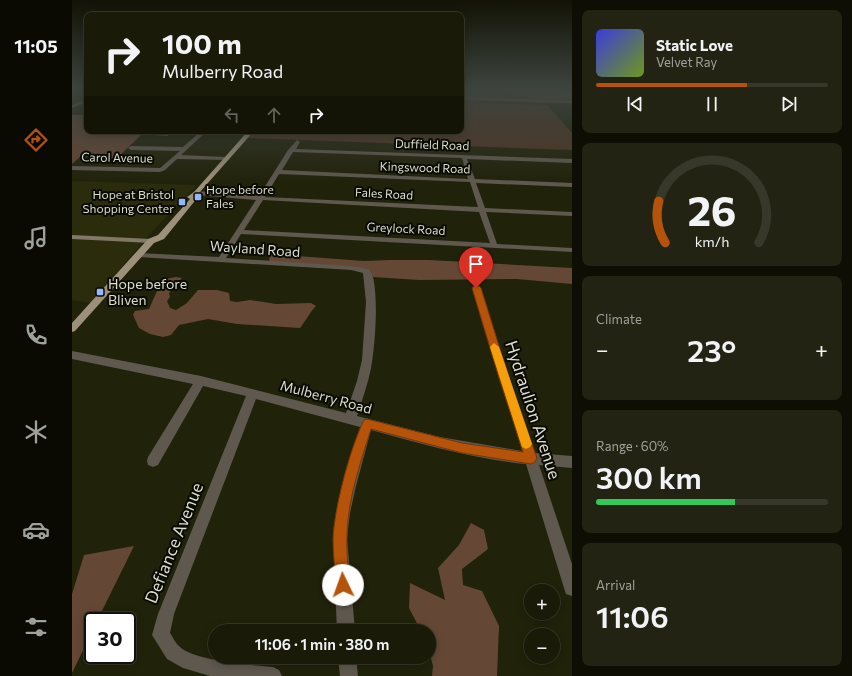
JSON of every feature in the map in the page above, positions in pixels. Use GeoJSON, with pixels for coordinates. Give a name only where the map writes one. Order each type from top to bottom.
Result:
{"type":"FeatureCollection","features":[{"type":"Feature","properties":{"kind":"main road"},"geometry":{"type":"LineString","coordinates":[[72,237],[151,241],[161,237],[196,196],[196,193],[248,134]]}},
{"type":"Feature","properties":{"kind":"main road"},"geometry":{"type":"LineString","coordinates":[[72,329],[151,241]]}},
{"type":"Feature","properties":{"kind":"street"},"geometry":{"type":"LineString","coordinates":[[176,157],[201,134]]}},
{"type":"Feature","properties":{"kind":"street"},"geometry":{"type":"LineString","coordinates":[[221,260],[297,142]]}},
{"type":"Feature","properties":{"kind":"street"},"geometry":{"type":"LineString","coordinates":[[131,148],[185,149]]}},
{"type":"Feature","properties":{"kind":"street","name":"Duffield Road"},"geometry":{"type":"LineString","coordinates":[[291,150],[572,162]]}},
{"type":"Feature","properties":{"kind":"street"},"geometry":{"type":"LineString","coordinates":[[176,157],[226,159]]}},
{"type":"Feature","properties":{"kind":"street","name":"Carol Avenue"},"geometry":{"type":"LineString","coordinates":[[72,168],[162,169],[176,157]]}},
{"type":"Feature","properties":{"kind":"street"},"geometry":{"type":"LineString","coordinates":[[464,157],[494,245]]}},
{"type":"Feature","properties":{"kind":"street","name":"Kingswood Road"},"geometry":{"type":"LineString","coordinates":[[277,172],[572,185]]}},
{"type":"Feature","properties":{"kind":"street","name":"Fales Road"},"geometry":{"type":"LineString","coordinates":[[196,193],[261,198],[572,214]]}},
{"type":"Feature","properties":{"kind":"street","name":"Greylock Road"},"geometry":{"type":"LineString","coordinates":[[239,232],[572,250]]}},
{"type":"Feature","properties":{"kind":"street","name":"Wayland Road"},"geometry":{"type":"LineString","coordinates":[[138,256],[351,268],[368,272],[370,296],[367,362],[350,418]]}},
{"type":"Feature","properties":{"kind":"street","name":"Hydraulion Avenue"},"geometry":{"type":"LineString","coordinates":[[476,288],[572,588]]}},
{"type":"Feature","properties":{"kind":"street","name":"Mulberry Road"},"geometry":{"type":"LineString","coordinates":[[72,355],[201,380],[350,418],[367,424],[440,443],[473,450],[572,462]]}},
{"type":"Feature","properties":{"kind":"street"},"geometry":{"type":"LineString","coordinates":[[153,461],[201,380]]}},
{"type":"Feature","properties":{"kind":"street","name":"Defiance Avenue"},"geometry":{"type":"LineString","coordinates":[[253,393],[166,614],[161,635],[173,653],[183,659],[223,671],[272,676]]}},
{"type":"Feature","properties":{"kind":"street"},"geometry":{"type":"LineString","coordinates":[[346,624],[340,538],[348,486],[367,424]]}},
{"type":"Feature","properties":{"kind":"street"},"geometry":{"type":"LineString","coordinates":[[348,664],[349,676]]}},
{"type":"Feature","properties":{"kind":"shaded area"},"geometry":{"type":"Polygon","coordinates":[[[72,120],[84,120],[84,134],[142,134],[116,159],[82,155],[72,164],[72,120]]]}},
{"type":"Feature","properties":{"kind":"shaded area"},"geometry":{"type":"Polygon","coordinates":[[[464,120],[560,120],[572,133],[572,150],[248,138],[251,134],[464,134],[464,120]]]}},
{"type":"Feature","properties":{"kind":"shaded area"},"geometry":{"type":"Polygon","coordinates":[[[142,134],[169,134],[167,136],[142,134]]]}},
{"type":"Feature","properties":{"kind":"shaded area"},"geometry":{"type":"Polygon","coordinates":[[[72,181],[197,185],[149,235],[91,303],[72,300],[72,181]]]}},
{"type":"Feature","properties":{"kind":"shaded area"},"geometry":{"type":"Polygon","coordinates":[[[270,254],[364,261],[429,260],[572,268],[572,284],[517,279],[419,280],[373,277],[370,269],[269,262],[270,254]]]}},
{"type":"Feature","properties":{"kind":"shaded area"},"geometry":{"type":"Polygon","coordinates":[[[176,277],[182,278],[169,293],[170,297],[167,301],[170,308],[176,310],[187,303],[198,290],[217,290],[229,293],[230,301],[237,302],[250,300],[276,304],[311,303],[316,306],[300,328],[237,324],[208,319],[179,325],[171,335],[163,337],[150,334],[139,328],[133,315],[135,311],[149,309],[157,291],[152,285],[156,281],[176,277]]]}},
{"type":"Feature","properties":{"kind":"shaded area"},"geometry":{"type":"Polygon","coordinates":[[[471,523],[484,530],[488,549],[462,569],[463,585],[482,591],[499,626],[497,676],[432,676],[432,664],[436,664],[436,624],[417,624],[409,608],[410,583],[445,600],[438,568],[459,545],[471,523]]]}},
{"type":"Feature","properties":{"kind":"shaded area"},"geometry":{"type":"Polygon","coordinates":[[[134,546],[101,612],[84,612],[84,648],[72,673],[72,594],[84,555],[134,546]]]}},
{"type":"Feature","properties":{"kind":"slow traffic"},"geometry":{"type":"LineString","coordinates":[[494,347],[526,444]]}},
{"type":"Feature","properties":{"kind":"place","name":"Hope before Fales"},"geometry":{"type":"Point","coordinates":[198,197]}},
{"type":"Feature","properties":{"kind":"place","name":"Hope at Bristol Shopping Center"},"geometry":{"type":"Point","coordinates":[182,202]}},
{"type":"Feature","properties":{"kind":"place","name":"Hope before Bliven"},"geometry":{"type":"Point","coordinates":[100,292]}},
{"type":"Feature","properties":{"kind":"route"},"geometry":{"type":"LineString","coordinates":[[343,585],[340,538],[343,513],[348,486],[367,424],[462,448],[507,456],[531,458],[476,288]]}}]}
